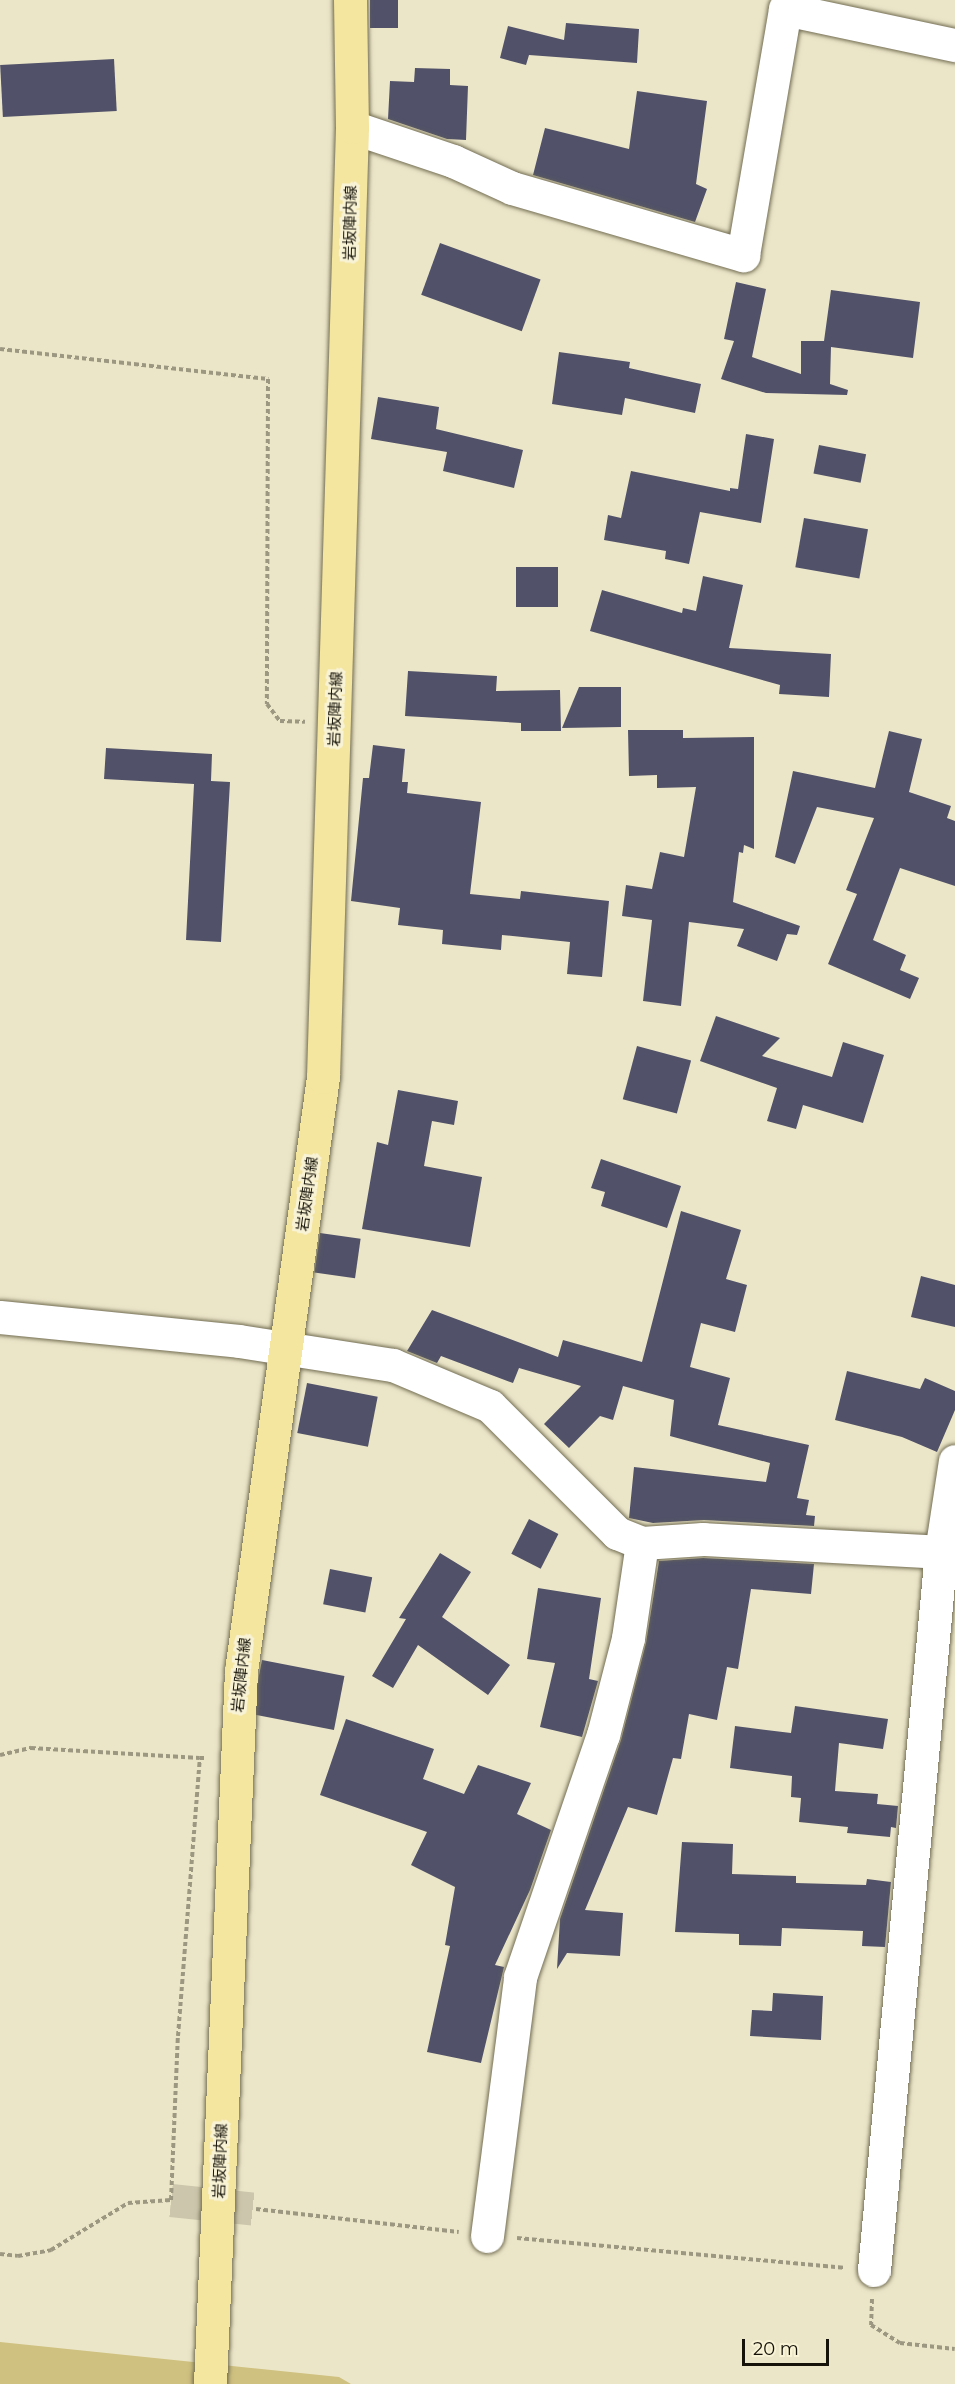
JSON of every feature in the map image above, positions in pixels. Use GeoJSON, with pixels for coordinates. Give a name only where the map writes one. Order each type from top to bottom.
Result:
{"type":"FeatureCollection","features":[{"type":"Feature","properties":{"kind":"main road","name":"岩坂陣内線"},"geometry":{"type":"LineString","coordinates":[[210,2384],[234,1758],[242,1660],[323,1077],[352,127],[350,0]]}},
{"type":"Feature","properties":{"kind":"street"},"geometry":{"type":"LineString","coordinates":[[352,127],[453,161],[512,188],[743,255],[785,9],[955,45]]}},
{"type":"Feature","properties":{"kind":"street"},"geometry":{"type":"LineString","coordinates":[[0,1317],[239,1341],[393,1365],[490,1406],[617,1533],[642,1544],[704,1539],[942,1552]]}},
{"type":"Feature","properties":{"kind":"street"},"geometry":{"type":"LineString","coordinates":[[874,2270],[942,1552],[955,1461]]}},
{"type":"Feature","properties":{"kind":"street"},"geometry":{"type":"LineString","coordinates":[[487,2236],[520,1977],[603,1735],[628,1638],[642,1544]]}},
{"type":"Feature","properties":{"kind":"path"},"geometry":{"type":"LineString","coordinates":[[0,349],[268,379],[267,704],[280,721],[334,722]]}},
{"type":"Feature","properties":{"kind":"path"},"geometry":{"type":"LineString","coordinates":[[0,1755],[31,1748],[234,1758]]}},
{"type":"Feature","properties":{"kind":"path"},"geometry":{"type":"LineString","coordinates":[[0,2254],[18,2256],[51,2250],[128,2202],[171,2200],[178,2036],[200,1758]]}},
{"type":"Feature","properties":{"kind":"path"},"geometry":{"type":"LineString","coordinates":[[256,2210],[487,2236],[874,2270],[871,2325],[900,2343],[955,2349]]}},
{"type":"Feature","properties":{"kind":"shaded area"},"geometry":{"type":"Polygon","coordinates":[[[0,2342],[339,2377],[351,2384],[0,2384],[0,2342]]]}},
{"type":"Feature","properties":{"kind":"building"},"geometry":{"type":"Polygon","coordinates":[[[370,0],[398,0],[398,28],[370,28],[370,0]]]}},
{"type":"Feature","properties":{"kind":"building"},"geometry":{"type":"Polygon","coordinates":[[[566,23],[639,29],[637,63],[529,55],[526,65],[500,58],[508,26],[564,40],[566,23]]]}},
{"type":"Feature","properties":{"kind":"building"},"geometry":{"type":"Polygon","coordinates":[[[114,59],[117,111],[3,117],[0,65],[114,59]]]}},
{"type":"Feature","properties":{"kind":"building"},"geometry":{"type":"Polygon","coordinates":[[[415,68],[450,69],[450,85],[468,86],[466,140],[447,139],[388,119],[390,81],[414,82],[415,68]]]}},
{"type":"Feature","properties":{"kind":"building"},"geometry":{"type":"Polygon","coordinates":[[[637,91],[707,101],[696,184],[707,189],[695,222],[533,175],[545,128],[629,149],[637,91]]]}},
{"type":"Feature","properties":{"kind":"building"},"geometry":{"type":"Polygon","coordinates":[[[440,243],[541,280],[522,331],[421,295],[440,243]]]}},
{"type":"Feature","properties":{"kind":"building"},"geometry":{"type":"Polygon","coordinates":[[[736,282],[766,289],[752,357],[801,374],[801,341],[824,341],[831,290],[920,302],[913,358],[831,347],[830,384],[848,390],[847,395],[766,393],[721,379],[734,341],[724,339],[736,282]]]}},
{"type":"Feature","properties":{"kind":"building"},"geometry":{"type":"Polygon","coordinates":[[[559,352],[630,362],[629,368],[701,384],[695,413],[625,398],[622,415],[552,404],[559,352]]]}},
{"type":"Feature","properties":{"kind":"building"},"geometry":{"type":"Polygon","coordinates":[[[378,397],[439,407],[436,429],[523,450],[514,488],[443,471],[447,452],[371,439],[378,397]]]}},
{"type":"Feature","properties":{"kind":"building"},"geometry":{"type":"Polygon","coordinates":[[[746,434],[774,439],[761,523],[700,512],[689,564],[665,559],[666,551],[604,540],[608,515],[621,518],[631,471],[730,491],[730,488],[738,489],[746,434]]]}},
{"type":"Feature","properties":{"kind":"building"},"geometry":{"type":"Polygon","coordinates":[[[819,445],[866,454],[861,483],[813,473],[819,445]]]}},
{"type":"Feature","properties":{"kind":"building"},"geometry":{"type":"Polygon","coordinates":[[[804,518],[868,529],[859,579],[795,567],[804,518]]]}},
{"type":"Feature","properties":{"kind":"building"},"geometry":{"type":"Polygon","coordinates":[[[516,567],[558,567],[558,607],[516,607],[516,567]]]}},
{"type":"Feature","properties":{"kind":"building"},"geometry":{"type":"Polygon","coordinates":[[[703,576],[743,585],[729,648],[831,654],[829,697],[779,694],[780,685],[590,631],[602,590],[682,613],[683,608],[696,611],[703,576]]]}},
{"type":"Feature","properties":{"kind":"building"},"geometry":{"type":"Polygon","coordinates":[[[408,671],[497,676],[496,691],[560,690],[561,731],[521,731],[521,723],[405,716],[408,671]]]}},
{"type":"Feature","properties":{"kind":"building"},"geometry":{"type":"Polygon","coordinates":[[[579,687],[621,687],[621,727],[562,728],[579,687]]]}},
{"type":"Feature","properties":{"kind":"building"},"geometry":{"type":"Polygon","coordinates":[[[628,730],[683,730],[683,738],[754,737],[754,849],[744,845],[743,853],[739,852],[733,902],[800,926],[797,935],[787,934],[777,961],[737,946],[744,929],[689,922],[681,1006],[643,1001],[652,920],[622,916],[626,885],[652,889],[660,852],[684,857],[696,787],[657,788],[657,775],[629,776],[628,730]]]}},
{"type":"Feature","properties":{"kind":"building"},"geometry":{"type":"Polygon","coordinates":[[[889,731],[922,739],[909,792],[951,806],[947,818],[955,821],[955,886],[900,868],[873,940],[906,955],[900,970],[919,978],[910,999],[828,964],[857,894],[846,890],[874,818],[817,807],[795,864],[775,857],[793,771],[875,788],[889,731]]]}},
{"type":"Feature","properties":{"kind":"building"},"geometry":{"type":"Polygon","coordinates":[[[373,745],[405,749],[402,782],[408,782],[407,793],[481,802],[470,894],[520,899],[521,891],[609,901],[602,977],[567,974],[570,942],[502,935],[501,950],[442,944],[443,930],[398,925],[400,908],[351,901],[363,778],[369,778],[373,745]]]}},
{"type":"Feature","properties":{"kind":"building"},"geometry":{"type":"Polygon","coordinates":[[[106,748],[212,754],[211,781],[230,782],[221,942],[186,940],[194,784],[104,779],[106,748]]]}},
{"type":"Feature","properties":{"kind":"building"},"geometry":{"type":"Polygon","coordinates":[[[716,1016],[780,1038],[762,1056],[832,1077],[843,1042],[884,1055],[863,1123],[803,1105],[796,1129],[767,1121],[777,1088],[700,1061],[716,1016]]]}},
{"type":"Feature","properties":{"kind":"building"},"geometry":{"type":"Polygon","coordinates":[[[637,1046],[691,1060],[677,1114],[623,1099],[637,1046]]]}},
{"type":"Feature","properties":{"kind":"building"},"geometry":{"type":"Polygon","coordinates":[[[398,1090],[458,1101],[454,1125],[432,1121],[424,1166],[482,1177],[470,1247],[362,1229],[377,1142],[388,1145],[398,1090]]]}},
{"type":"Feature","properties":{"kind":"building"},"geometry":{"type":"Polygon","coordinates":[[[601,1159],[681,1186],[667,1228],[601,1206],[605,1192],[591,1188],[601,1159]]]}},
{"type":"Feature","properties":{"kind":"building"},"geometry":{"type":"Polygon","coordinates":[[[681,1211],[741,1230],[726,1279],[747,1285],[735,1332],[701,1323],[690,1367],[730,1378],[718,1425],[809,1445],[797,1498],[809,1500],[806,1515],[815,1516],[814,1526],[704,1520],[653,1523],[629,1518],[634,1467],[766,1482],[770,1463],[670,1436],[674,1400],[623,1386],[613,1420],[600,1416],[569,1448],[544,1424],[581,1386],[519,1368],[513,1383],[441,1356],[437,1363],[407,1351],[432,1310],[558,1357],[563,1340],[642,1362],[681,1211]]]}},
{"type":"Feature","properties":{"kind":"building"},"geometry":{"type":"Polygon","coordinates":[[[320,1233],[361,1239],[355,1278],[314,1273],[320,1233]]]}},
{"type":"Feature","properties":{"kind":"building"},"geometry":{"type":"Polygon","coordinates":[[[921,1276],[955,1285],[955,1327],[911,1317],[921,1276]]]}},
{"type":"Feature","properties":{"kind":"building"},"geometry":{"type":"Polygon","coordinates":[[[847,1371],[920,1389],[925,1378],[955,1391],[955,1410],[937,1452],[902,1437],[835,1420],[847,1371]]]}},
{"type":"Feature","properties":{"kind":"building"},"geometry":{"type":"Polygon","coordinates":[[[307,1383],[378,1397],[368,1447],[297,1433],[307,1383]]]}},
{"type":"Feature","properties":{"kind":"building"},"geometry":{"type":"Polygon","coordinates":[[[529,1519],[558,1534],[541,1569],[511,1554],[529,1519]]]}},
{"type":"Feature","properties":{"kind":"building"},"geometry":{"type":"Polygon","coordinates":[[[440,1553],[471,1572],[442,1617],[510,1665],[488,1695],[418,1645],[393,1688],[372,1676],[406,1619],[399,1618],[440,1553]]]}},
{"type":"Feature","properties":{"kind":"building"},"geometry":{"type":"Polygon","coordinates":[[[703,1558],[814,1564],[811,1594],[751,1589],[738,1669],[727,1667],[717,1720],[689,1714],[681,1759],[673,1758],[657,1815],[628,1807],[585,1910],[623,1913],[620,1956],[567,1953],[557,1969],[560,1919],[621,1740],[646,1643],[659,1561],[703,1558]]]}},
{"type":"Feature","properties":{"kind":"building"},"geometry":{"type":"Polygon","coordinates":[[[330,1569],[372,1577],[365,1613],[323,1604],[330,1569]]]}},
{"type":"Feature","properties":{"kind":"building"},"geometry":{"type":"Polygon","coordinates":[[[538,1588],[601,1598],[589,1679],[598,1681],[582,1737],[540,1727],[555,1663],[527,1659],[538,1588]]]}},
{"type":"Feature","properties":{"kind":"building"},"geometry":{"type":"Polygon","coordinates":[[[262,1660],[344,1676],[334,1730],[252,1714],[262,1660]]]}},
{"type":"Feature","properties":{"kind":"building"},"geometry":{"type":"Polygon","coordinates":[[[795,1706],[888,1719],[883,1749],[839,1743],[835,1791],[878,1794],[877,1804],[898,1806],[896,1828],[891,1827],[890,1837],[847,1833],[848,1827],[799,1822],[801,1798],[791,1797],[792,1776],[730,1768],[735,1726],[791,1733],[795,1706]]]}},
{"type":"Feature","properties":{"kind":"building"},"geometry":{"type":"Polygon","coordinates":[[[346,1719],[434,1749],[423,1779],[464,1794],[478,1765],[531,1783],[517,1814],[551,1830],[530,1890],[495,1965],[504,1967],[481,2063],[427,2052],[450,1946],[445,1945],[455,1887],[411,1865],[427,1832],[320,1795],[346,1719]]]}},
{"type":"Feature","properties":{"kind":"building"},"geometry":{"type":"Polygon","coordinates":[[[682,1842],[733,1844],[732,1874],[796,1876],[796,1883],[866,1885],[867,1879],[891,1882],[885,1947],[862,1946],[863,1931],[782,1928],[781,1946],[739,1945],[739,1934],[675,1932],[682,1842]]]}},
{"type":"Feature","properties":{"kind":"building"},"geometry":{"type":"Polygon","coordinates":[[[773,1993],[823,1996],[821,2040],[750,2036],[752,2010],[772,2011],[773,1993]]]}},
{"type":"Feature","properties":{"kind":"tunnel"},"geometry":{"type":"LineString","coordinates":[[171,2200],[256,2209]]}}]}
